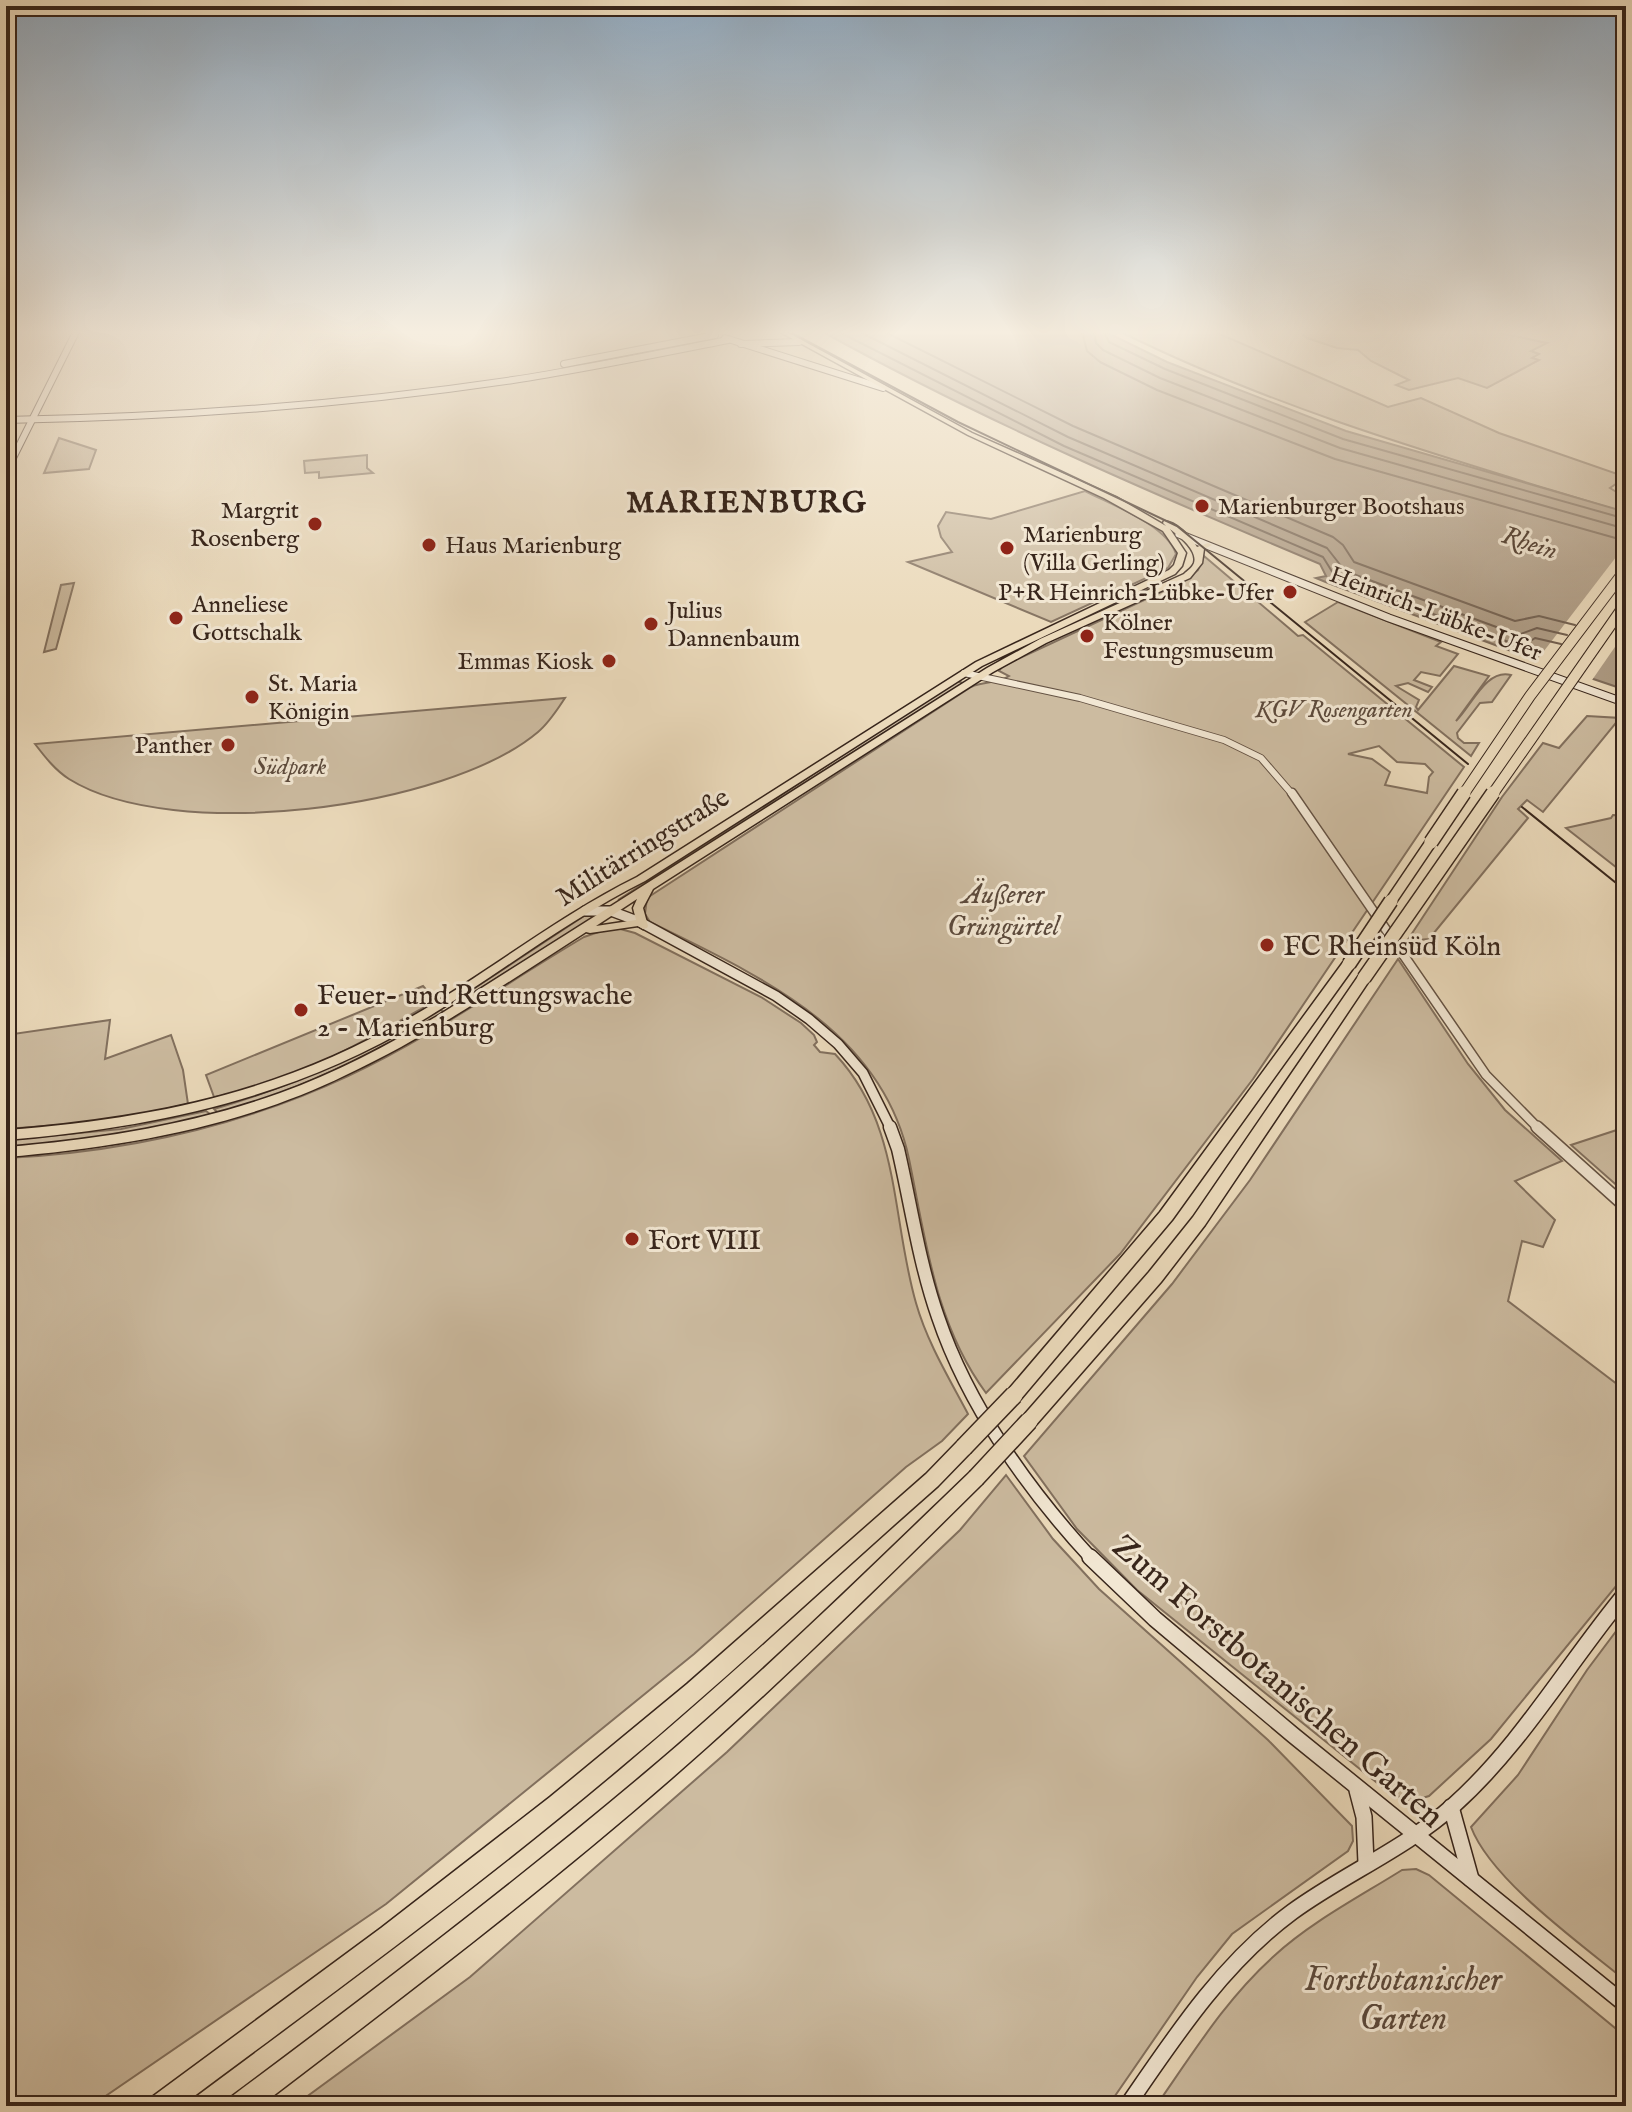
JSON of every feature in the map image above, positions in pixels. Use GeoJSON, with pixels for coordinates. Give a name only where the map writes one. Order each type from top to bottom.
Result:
{"type":"FeatureCollection","features":[{"type":"Feature","properties":{"kind":"highway"},"geometry":{"type":"LineString","coordinates":[[161,2106],[354,1964],[612,1761],[932,1480],[1014,1395],[1166,1216],[1349,964],[1530,696],[1626,569]]}},
{"type":"Feature","properties":{"kind":"highway"},"geometry":{"type":"LineString","coordinates":[[240,2106],[511,1897],[660,1774],[849,1602],[976,1478],[1029,1421],[1155,1277],[1199,1221],[1626,603]]}},
{"type":"Feature","properties":{"kind":"main road"},"geometry":{"type":"LineString","coordinates":[[6,472],[26,431]]}},
{"type":"Feature","properties":{"kind":"main road"},"geometry":{"type":"LineString","coordinates":[[963,431],[1166,526],[1184,536],[1198,558]]}},
{"type":"Feature","properties":{"kind":"main road","name":"Heinrich-Lübke-Ufer"},"geometry":{"type":"LineString","coordinates":[[1166,526],[1389,618],[1626,703]]}},
{"type":"Feature","properties":{"kind":"main road","name":"Militärringstraße"},"geometry":{"type":"LineString","coordinates":[[6,1152],[83,1147],[149,1137],[220,1120],[290,1096],[386,1052],[572,937],[613,910],[645,883],[964,673],[1035,635],[1172,572],[1182,560],[1182,553],[1166,526]]}},
{"type":"Feature","properties":{"kind":"main road","name":"Heinrich-Lübke-Ufer"},"geometry":{"type":"LineString","coordinates":[[1184,536],[1234,554]]}},
{"type":"Feature","properties":{"kind":"main road","name":"Militärringstraße"},"geometry":{"type":"LineString","coordinates":[[6,1135],[143,1122],[230,1101],[284,1083],[380,1039],[583,912],[645,883],[1043,641],[1187,576],[1201,546],[1208,545]]}},
{"type":"Feature","properties":{"kind":"main road"},"geometry":{"type":"LineString","coordinates":[[572,937],[607,925],[640,924],[638,908],[645,883]]}},
{"type":"Feature","properties":{"kind":"main road"},"geometry":{"type":"LineString","coordinates":[[583,912],[613,910]]}},
{"type":"Feature","properties":{"kind":"main road","name":"Zum Forstbotanischen Garten"},"geometry":{"type":"LineString","coordinates":[[613,910],[789,1004],[827,1031],[855,1061],[876,1091],[897,1139],[926,1284],[943,1335],[977,1400],[1030,1484],[1107,1576],[1357,1790],[1626,2005]]}},
{"type":"Feature","properties":{"kind":"main road"},"geometry":{"type":"LineString","coordinates":[[1127,2106],[1196,2009],[1258,1940],[1290,1913],[1451,1807],[1488,1773],[1626,1593]]}},
{"type":"Feature","properties":{"kind":"main road"},"geometry":{"type":"LineString","coordinates":[[1357,1790],[1364,1817],[1366,1863]]}},
{"type":"Feature","properties":{"kind":"main road"},"geometry":{"type":"LineString","coordinates":[[1451,1807],[1471,1879]]}},
{"type":"Feature","properties":{"kind":"street"},"geometry":{"type":"LineString","coordinates":[[964,673],[1017,682],[1169,723],[1234,743],[1261,758],[1284,781],[1494,1086],[1626,1207]]}},
{"type":"Feature","properties":{"kind":"green space"},"geometry":{"type":"Polygon","coordinates":[[[1363,431],[1494,431],[1626,477],[1610,488],[1626,498],[1626,513],[1434,454],[1363,431]]]}},
{"type":"Feature","properties":{"kind":"green space"},"geometry":{"type":"Polygon","coordinates":[[[59,438],[96,450],[89,469],[44,473],[59,438]]]}},
{"type":"Feature","properties":{"kind":"green space"},"geometry":{"type":"Polygon","coordinates":[[[367,455],[367,468],[373,473],[319,478],[319,472],[305,473],[304,461],[367,455]]]}},
{"type":"Feature","properties":{"kind":"green space"},"geometry":{"type":"Polygon","coordinates":[[[1085,491],[1137,517],[1162,534],[1176,554],[1168,568],[1051,622],[908,562],[952,552],[941,537],[938,526],[946,512],[991,519],[1085,491]]]}},
{"type":"Feature","properties":{"kind":"green space","name":"Äußerer Grüngürtel"},"geometry":{"type":"Polygon","coordinates":[[[1204,556],[1298,636],[1303,635],[1464,767],[1253,1079],[1120,1254],[986,1393],[955,1339],[944,1310],[927,1251],[909,1159],[895,1114],[872,1075],[843,1041],[810,1012],[732,963],[650,922],[645,914],[647,898],[971,687],[1009,676],[999,671],[1003,666],[1181,583],[1198,570],[1204,556]],[[1379,746],[1348,754],[1372,759],[1390,772],[1385,785],[1427,793],[1429,777],[1433,772],[1425,764],[1397,762],[1379,746]]]}},
{"type":"Feature","properties":{"kind":"green space"},"geometry":{"type":"Polygon","coordinates":[[[74,583],[56,649],[44,652],[61,585],[74,583]]]}},
{"type":"Feature","properties":{"kind":"green space"},"geometry":{"type":"Polygon","coordinates":[[[1338,602],[1441,642],[1436,646],[1458,654],[1440,676],[1421,672],[1414,680],[1432,687],[1428,692],[1408,683],[1396,686],[1419,700],[1418,710],[1454,666],[1489,676],[1456,721],[1494,677],[1511,675],[1492,702],[1480,703],[1457,733],[1464,743],[1479,743],[1471,756],[1305,622],[1338,602]]]}},
{"type":"Feature","properties":{"kind":"green space"},"geometry":{"type":"Polygon","coordinates":[[[957,681],[963,683],[618,900],[957,681]]]}},
{"type":"Feature","properties":{"kind":"green space","name":"Südpark"},"geometry":{"type":"Polygon","coordinates":[[[565,698],[538,732],[496,759],[441,781],[377,798],[308,809],[239,813],[173,810],[115,799],[69,779],[35,744],[565,698]]]}},
{"type":"Feature","properties":{"kind":"green space"},"geometry":{"type":"Polygon","coordinates":[[[1587,716],[1620,718],[1543,812],[1527,800],[1518,809],[1528,818],[1429,939],[1407,941],[1502,797],[1543,743],[1559,748],[1587,716]]]}},
{"type":"Feature","properties":{"kind":"green space"},"geometry":{"type":"Polygon","coordinates":[[[1613,815],[1626,816],[1626,875],[1566,828],[1613,815]]]}},
{"type":"Feature","properties":{"kind":"green space"},"geometry":{"type":"Polygon","coordinates":[[[587,914],[597,915],[470,995],[461,997],[587,914]]]}},
{"type":"Feature","properties":{"kind":"green space"},"geometry":{"type":"Polygon","coordinates":[[[613,927],[635,933],[761,997],[801,1023],[814,1035],[817,1042],[814,1045],[820,1052],[835,1054],[856,1081],[872,1110],[883,1141],[916,1303],[939,1360],[968,1414],[942,1441],[906,1467],[694,1654],[386,1904],[91,2106],[6,2106],[6,1158],[94,1150],[181,1134],[307,1094],[408,1045],[584,937],[613,927]]]}},
{"type":"Feature","properties":{"kind":"green space"},"geometry":{"type":"Polygon","coordinates":[[[1398,959],[1468,1064],[1505,1110],[1562,1161],[1515,1181],[1555,1220],[1543,1247],[1522,1241],[1508,1301],[1626,1391],[1626,1574],[1491,1739],[1429,1796],[1409,1802],[1386,1790],[1137,1590],[1077,1529],[1024,1456],[1172,1284],[1250,1180],[1398,959]]]}},
{"type":"Feature","properties":{"kind":"green space"},"geometry":{"type":"Polygon","coordinates":[[[423,986],[430,994],[428,1005],[352,1047],[268,1084],[214,1097],[206,1075],[423,986]]]}},
{"type":"Feature","properties":{"kind":"green space"},"geometry":{"type":"Polygon","coordinates":[[[437,1008],[444,1012],[335,1070],[220,1115],[214,1109],[329,1067],[384,1040],[437,1008]]]}},
{"type":"Feature","properties":{"kind":"green space"},"geometry":{"type":"Polygon","coordinates":[[[110,1020],[105,1059],[171,1035],[183,1070],[188,1104],[110,1121],[6,1129],[6,1035],[110,1020]]]}},
{"type":"Feature","properties":{"kind":"green space"},"geometry":{"type":"Polygon","coordinates":[[[206,1111],[214,1117],[153,1131],[6,1148],[6,1140],[121,1129],[206,1111]]]}},
{"type":"Feature","properties":{"kind":"green space"},"geometry":{"type":"Polygon","coordinates":[[[1626,1127],[1626,1189],[1622,1190],[1571,1145],[1626,1127]]]}},
{"type":"Feature","properties":{"kind":"green space"},"geometry":{"type":"Polygon","coordinates":[[[1006,1475],[1053,1539],[1099,1589],[1268,1740],[1352,1826],[1353,1841],[1348,1851],[1232,1934],[1197,1977],[1108,2106],[294,2106],[470,1977],[727,1752],[960,1530],[1006,1475]]]}},
{"type":"Feature","properties":{"kind":"green space"},"geometry":{"type":"Polygon","coordinates":[[[1626,1618],[1626,1981],[1517,1889],[1497,1868],[1471,1827],[1518,1775],[1587,1670],[1626,1618]]]}},
{"type":"Feature","properties":{"kind":"green space","name":"Forstbotanischer Garten"},"geometry":{"type":"Polygon","coordinates":[[[1416,1869],[1429,1875],[1626,2037],[1626,2106],[1156,2106],[1225,2008],[1274,1956],[1352,1900],[1402,1870],[1416,1869]]]}},
{"type":"Feature","properties":{"kind":"water","name":"Rhein"},"geometry":{"type":"Polygon","coordinates":[[[1016,431],[1345,431],[1626,512],[1626,690],[1522,655],[1316,578],[1326,576],[1320,564],[1016,431]]]}},
{"type":"Feature","properties":{"kind":"pier"},"geometry":{"type":"Polygon","coordinates":[[[1626,544],[1626,631],[1590,683],[1534,664],[1626,544]]]}},
{"type":"Feature","properties":{"kind":"tram line"},"geometry":{"type":"LineString","coordinates":[[976,431],[1177,526],[1468,764]]}},
{"type":"Feature","properties":{"kind":"tram line"},"geometry":{"type":"LineString","coordinates":[[1522,807],[1626,891]]}},
{"type":"Feature","properties":{"kind":"place","name":"Marienburger Bootshaus"},"geometry":{"type":"Point","coordinates":[1202,506]}},
{"type":"Feature","properties":{"kind":"place","name":"Margrit Rosenberg"},"geometry":{"type":"Point","coordinates":[315,524]}},
{"type":"Feature","properties":{"kind":"place","name":"Haus Marienburg"},"geometry":{"type":"Point","coordinates":[429,545]}},
{"type":"Feature","properties":{"kind":"place","name":"Marienburg (Villa Gerling)"},"geometry":{"type":"Point","coordinates":[1007,548]}},
{"type":"Feature","properties":{"kind":"place","name":"P+R Heinrich-Lübke-Ufer"},"geometry":{"type":"Point","coordinates":[1290,592]}},
{"type":"Feature","properties":{"kind":"place","name":"Anneliese Gottschalk"},"geometry":{"type":"Point","coordinates":[176,618]}},
{"type":"Feature","properties":{"kind":"place","name":"Julius Dannenbaum"},"geometry":{"type":"Point","coordinates":[651,624]}},
{"type":"Feature","properties":{"kind":"place","name":"Kölner Festungsmuseum"},"geometry":{"type":"Point","coordinates":[1087,636]}},
{"type":"Feature","properties":{"kind":"place","name":"Emmas Kiosk"},"geometry":{"type":"Point","coordinates":[609,661]}},
{"type":"Feature","properties":{"kind":"place","name":"St. Maria Königin"},"geometry":{"type":"Point","coordinates":[252,697]}},
{"type":"Feature","properties":{"kind":"place","name":"Panther"},"geometry":{"type":"Point","coordinates":[228,745]}},
{"type":"Feature","properties":{"kind":"place","name":"FC Rheinsüd Köln"},"geometry":{"type":"Point","coordinates":[1267,945]}},
{"type":"Feature","properties":{"kind":"place","name":"Feuer- und Rettungswache 2 - Marienburg"},"geometry":{"type":"Point","coordinates":[301,1010]}},
{"type":"Feature","properties":{"kind":"place","name":"Fort VIII"},"geometry":{"type":"Point","coordinates":[632,1239]}},
{"type":"Feature","properties":{"kind":"district","name":"MARIENBURG"},"geometry":{"type":"Point","coordinates":[747,502]}},
{"type":"Feature","properties":{"kind":"park label","name":"KGV Rosengarten"},"geometry":{"type":"Point","coordinates":[1334,709]}}]}
